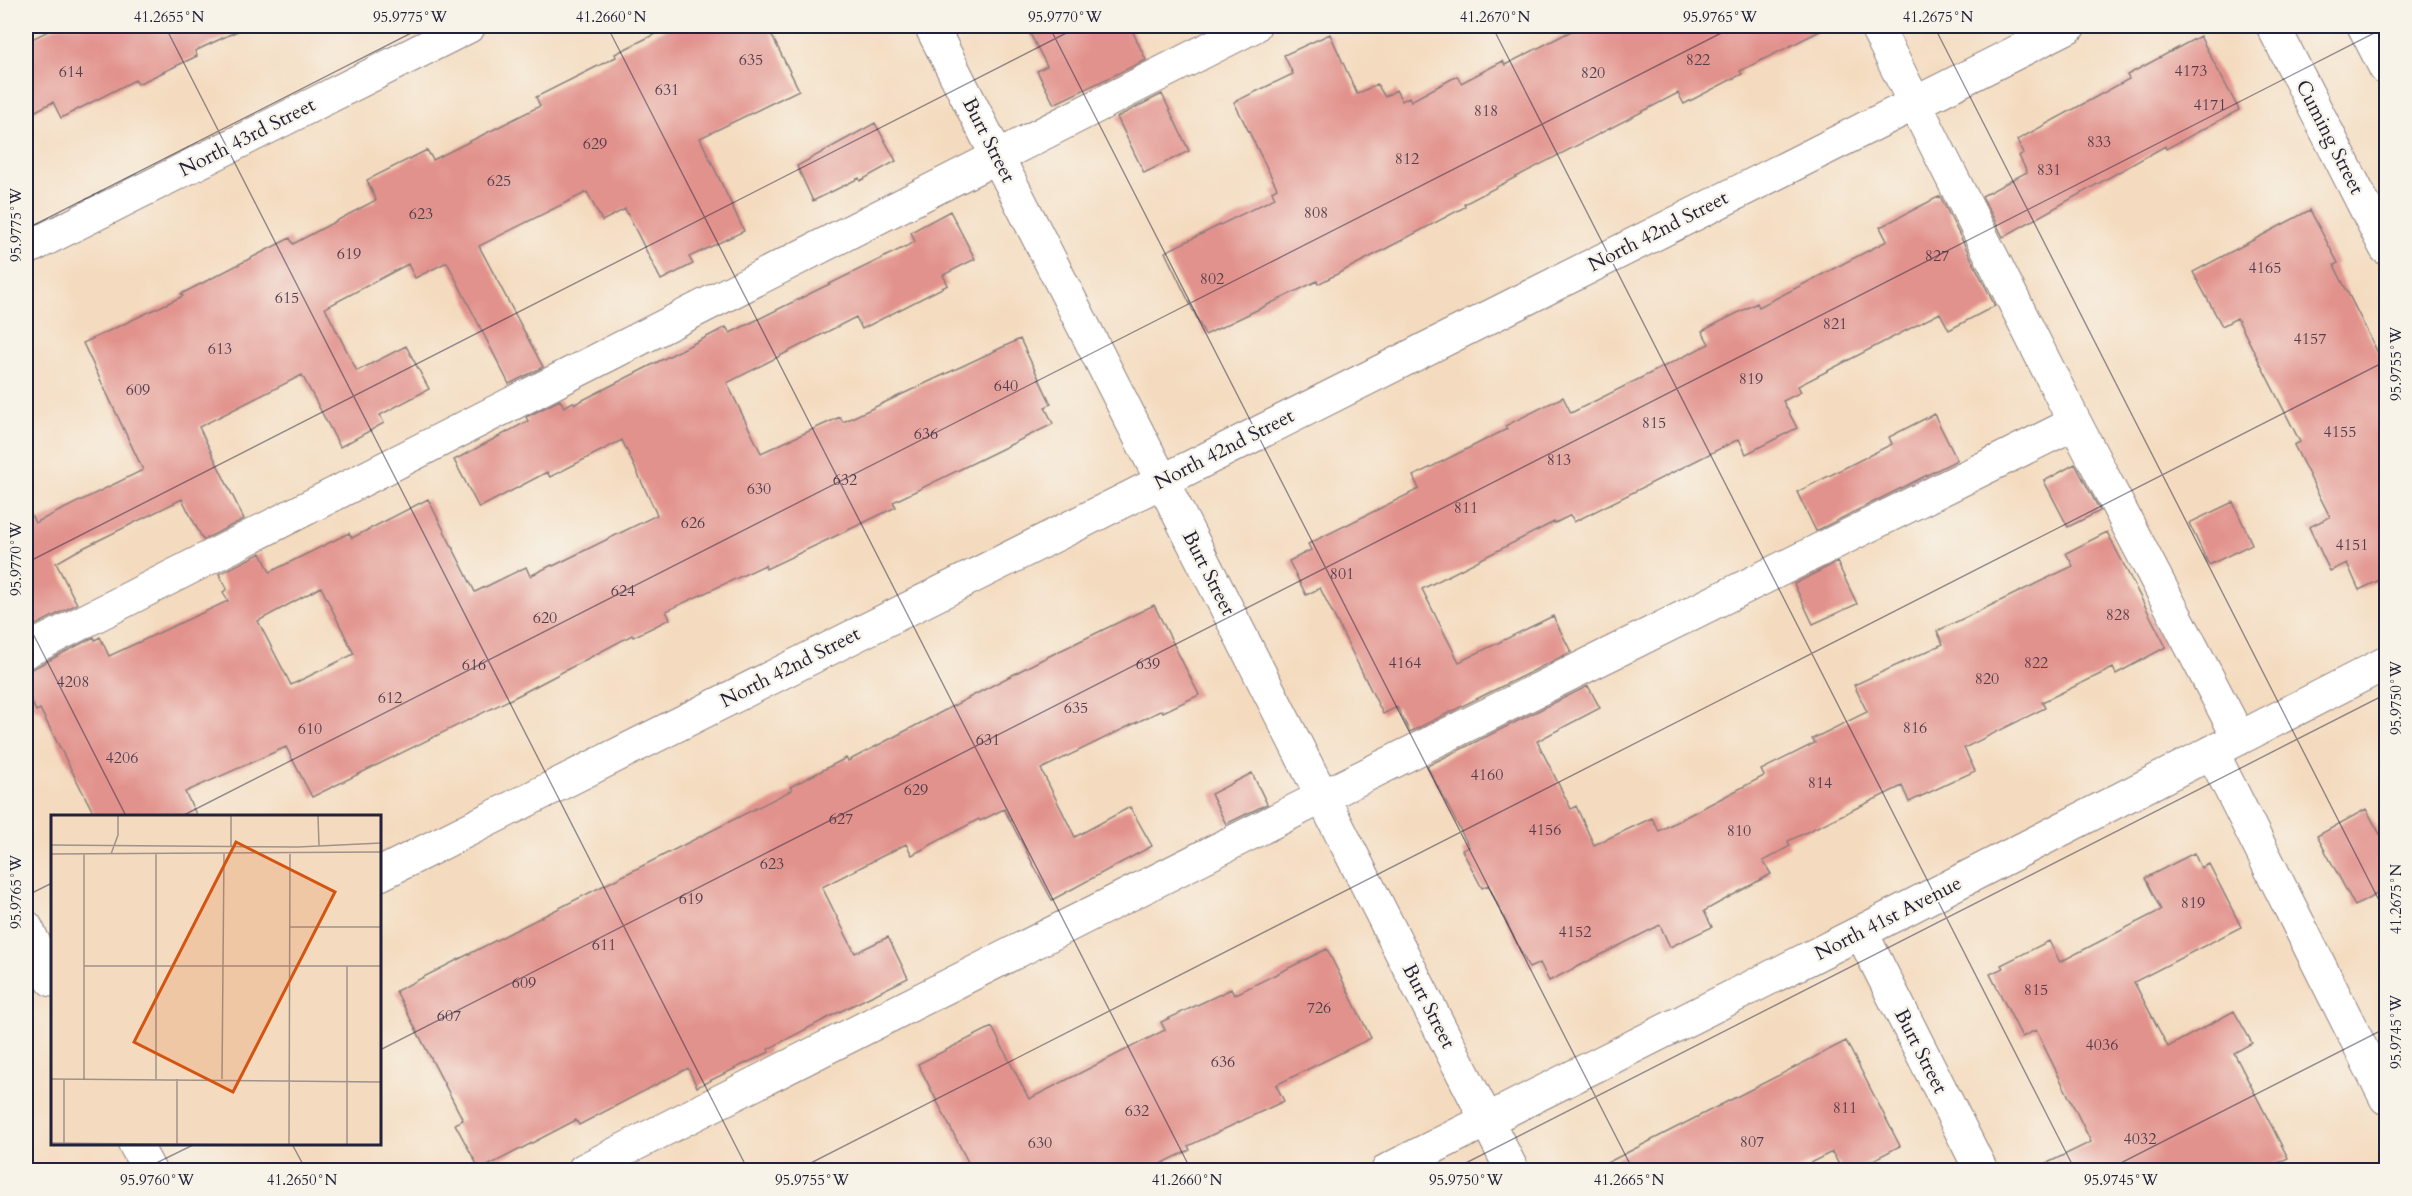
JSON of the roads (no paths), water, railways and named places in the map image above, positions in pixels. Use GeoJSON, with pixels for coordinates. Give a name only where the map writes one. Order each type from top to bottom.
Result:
{"type":"FeatureCollection","features":[{"type":"Feature","properties":{"kind":"street","name":"North 43rd Street"},"geometry":{"type":"LineString","coordinates":[[26,249],[469,26]]}},
{"type":"Feature","properties":{"kind":"street","name":"Burt Street"},"geometry":{"type":"LineString","coordinates":[[931,26],[1512,1170]]}},
{"type":"Feature","properties":{"kind":"street"},"geometry":{"type":"LineString","coordinates":[[26,651],[1254,26]]}},
{"type":"Feature","properties":{"kind":"street"},"geometry":{"type":"LineString","coordinates":[[1876,26],[2075,423],[2226,745],[2386,1098]]}},
{"type":"Feature","properties":{"kind":"street","name":"North 42nd Street"},"geometry":{"type":"LineString","coordinates":[[381,873],[2069,26]]}},
{"type":"Feature","properties":{"kind":"street","name":"Cuming Street"},"geometry":{"type":"LineString","coordinates":[[2273,26],[2386,248]]}},
{"type":"Feature","properties":{"kind":"street"},"geometry":{"type":"LineString","coordinates":[[2364,26],[2386,69]]}},
{"type":"Feature","properties":{"kind":"street"},"geometry":{"type":"LineString","coordinates":[[584,1170],[1322,797],[2075,423]]}},
{"type":"Feature","properties":{"kind":"street","name":"North 41st Avenue"},"geometry":{"type":"LineString","coordinates":[[1388,1170],[1861,932],[2386,663]]}},
{"type":"Feature","properties":{"kind":"street"},"geometry":{"type":"LineString","coordinates":[[26,927],[51,978]]}},
{"type":"Feature","properties":{"kind":"street","name":"Burt Street"},"geometry":{"type":"LineString","coordinates":[[1861,932],[1981,1170]]}},
{"type":"Feature","properties":{"kind":"street"},"geometry":{"type":"LineString","coordinates":[[136,1145],[149,1170]]}}]}
